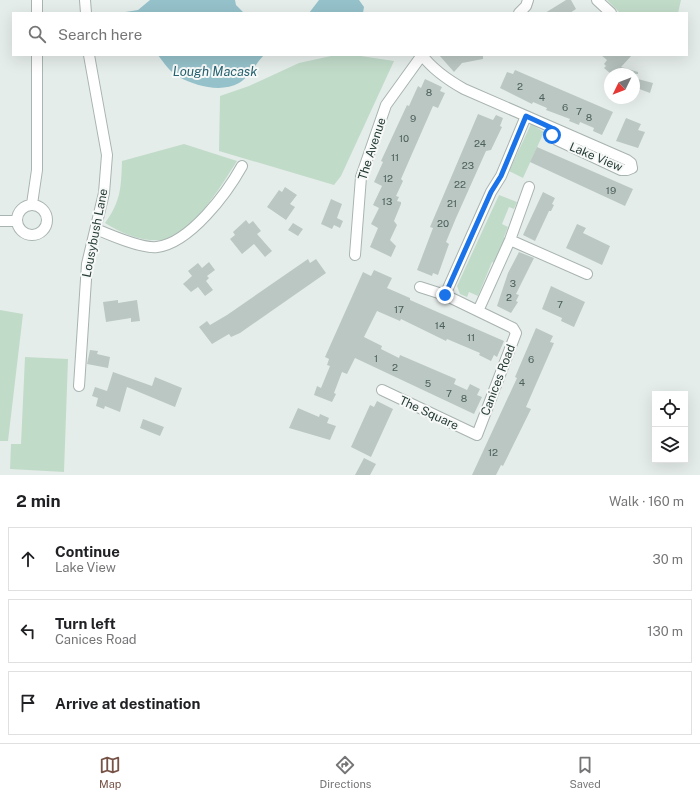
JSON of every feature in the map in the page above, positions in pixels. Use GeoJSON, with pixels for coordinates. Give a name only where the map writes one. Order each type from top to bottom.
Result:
{"type":"FeatureCollection","features":[{"type":"Feature","properties":{"kind":"street"},"geometry":{"type":"LineString","coordinates":[[37,0],[37,12]]}},
{"type":"Feature","properties":{"kind":"street"},"geometry":{"type":"LineString","coordinates":[[85,0],[86,12]]}},
{"type":"Feature","properties":{"kind":"street"},"geometry":{"type":"LineString","coordinates":[[520,12],[526,6],[528,0]]}},
{"type":"Feature","properties":{"kind":"street"},"geometry":{"type":"LineString","coordinates":[[597,0],[610,12]]}},
{"type":"Feature","properties":{"kind":"street"},"geometry":{"type":"LineString","coordinates":[[32,204],[37,170],[37,56]]}},
{"type":"Feature","properties":{"kind":"street","name":"Lousybush Lane"},"geometry":{"type":"LineString","coordinates":[[79,386],[87,264],[104,193],[107,155],[89,56]]}},
{"type":"Feature","properties":{"kind":"street","name":"The Avenue"},"geometry":{"type":"LineString","coordinates":[[355,255],[361,177],[386,105],[421,56]]}},
{"type":"Feature","properties":{"kind":"street","name":"Lake View"},"geometry":{"type":"LineString","coordinates":[[423,56],[429,64],[452,82],[554,129],[627,160],[631,163],[632,168],[621,170],[558,140],[552,135],[554,129]]}},
{"type":"Feature","properties":{"kind":"street"},"geometry":{"type":"LineString","coordinates":[[445,295],[491,192],[501,176],[526,116]]}},
{"type":"Feature","properties":{"kind":"street"},"geometry":{"type":"LineString","coordinates":[[96,229],[125,241],[157,247],[180,239],[198,224],[237,176],[242,166]]}},
{"type":"Feature","properties":{"kind":"street"},"geometry":{"type":"LineString","coordinates":[[478,311],[510,240],[529,187]]}},
{"type":"Feature","properties":{"kind":"street"},"geometry":{"type":"LineString","coordinates":[[32,204],[40,206],[45,212],[48,220],[46,227],[41,233],[34,236],[26,235],[20,230],[16,221],[19,211],[24,206],[32,204]]}},
{"type":"Feature","properties":{"kind":"street"},"geometry":{"type":"LineString","coordinates":[[0,221],[16,221]]}},
{"type":"Feature","properties":{"kind":"street"},"geometry":{"type":"LineString","coordinates":[[510,240],[587,274]]}},
{"type":"Feature","properties":{"kind":"street","name":"Canices Road"},"geometry":{"type":"LineString","coordinates":[[420,287],[445,295],[513,328],[516,333],[477,435]]}},
{"type":"Feature","properties":{"kind":"street","name":"The Square"},"geometry":{"type":"LineString","coordinates":[[382,390],[477,435]]}},
{"type":"Feature","properties":{"kind":"green space"},"geometry":{"type":"Polygon","coordinates":[[[607,0],[681,0],[678,12],[619,12],[607,0]]]}},
{"type":"Feature","properties":{"kind":"green space"},"geometry":{"type":"Polygon","coordinates":[[[331,56],[361,56],[394,61],[341,176],[334,185],[219,151],[220,96],[249,86],[299,63],[331,56]]]}},
{"type":"Feature","properties":{"kind":"green space"},"geometry":{"type":"Polygon","coordinates":[[[531,124],[544,132],[523,178],[509,171],[531,124]]]}},
{"type":"Feature","properties":{"kind":"green space"},"geometry":{"type":"Polygon","coordinates":[[[184,144],[237,161],[215,195],[195,219],[174,237],[163,240],[147,240],[132,236],[118,231],[105,223],[114,208],[119,194],[122,161],[184,144]]]}},
{"type":"Feature","properties":{"kind":"green space"},"geometry":{"type":"Polygon","coordinates":[[[499,195],[517,202],[514,209],[509,207],[502,224],[508,227],[504,237],[506,239],[495,263],[492,262],[478,296],[469,292],[467,297],[460,294],[457,286],[499,195]]]}},
{"type":"Feature","properties":{"kind":"green space"},"geometry":{"type":"Polygon","coordinates":[[[0,310],[23,314],[8,441],[0,441],[0,310]]]}},
{"type":"Feature","properties":{"kind":"green space"},"geometry":{"type":"Polygon","coordinates":[[[25,357],[68,359],[64,472],[10,469],[11,444],[21,444],[25,357]]]}},
{"type":"Feature","properties":{"kind":"water"},"geometry":{"type":"Polygon","coordinates":[[[150,0],[235,0],[236,5],[243,12],[125,12],[138,10],[150,0]]]}},
{"type":"Feature","properties":{"kind":"water"},"geometry":{"type":"Polygon","coordinates":[[[319,0],[359,0],[364,7],[363,12],[310,12],[319,0]]]}},
{"type":"Feature","properties":{"kind":"water","name":"Lough Macask"},"geometry":{"type":"Polygon","coordinates":[[[159,56],[263,56],[243,80],[232,86],[224,88],[209,87],[193,83],[176,75],[159,56]]]}},
{"type":"Feature","properties":{"kind":"building"},"geometry":{"type":"Polygon","coordinates":[[[566,0],[571,0],[576,9],[572,12],[547,12],[566,0]]]}},
{"type":"Feature","properties":{"kind":"building"},"geometry":{"type":"Polygon","coordinates":[[[440,56],[483,56],[483,59],[462,63],[454,72],[440,56]]]}},
{"type":"Feature","properties":{"kind":"building"},"geometry":{"type":"Polygon","coordinates":[[[602,56],[631,56],[621,67],[624,68],[604,68],[606,66],[604,64],[607,60],[602,56]]]}},
{"type":"Feature","properties":{"kind":"building"},"geometry":{"type":"Polygon","coordinates":[[[515,70],[613,112],[602,135],[593,131],[594,128],[580,122],[579,125],[569,121],[570,119],[546,110],[547,108],[533,102],[532,104],[500,88],[507,72],[513,74],[515,70]]]}},
{"type":"Feature","properties":{"kind":"building"},"geometry":{"type":"Polygon","coordinates":[[[425,79],[442,87],[440,91],[445,93],[438,108],[433,106],[401,179],[403,181],[396,196],[399,197],[397,201],[401,202],[401,204],[394,221],[397,225],[390,240],[396,246],[391,257],[370,247],[378,228],[371,224],[379,208],[373,205],[382,186],[374,182],[383,162],[381,161],[407,105],[409,106],[418,86],[421,88],[425,79]]]}},
{"type":"Feature","properties":{"kind":"building"},"geometry":{"type":"Polygon","coordinates":[[[640,80],[653,83],[650,93],[640,89],[640,80]]]}},
{"type":"Feature","properties":{"kind":"building"},"geometry":{"type":"Polygon","coordinates":[[[478,114],[493,120],[496,115],[503,118],[500,126],[502,127],[491,150],[486,151],[456,218],[446,242],[449,244],[438,275],[433,273],[432,276],[417,270],[433,228],[430,227],[478,114]]]}},
{"type":"Feature","properties":{"kind":"building"},"geometry":{"type":"Polygon","coordinates":[[[626,118],[641,124],[638,130],[645,132],[638,148],[616,141],[626,118]]]}},
{"type":"Feature","properties":{"kind":"building"},"geometry":{"type":"Polygon","coordinates":[[[537,147],[633,189],[625,206],[530,162],[537,147]]]}},
{"type":"Feature","properties":{"kind":"building"},"geometry":{"type":"Polygon","coordinates":[[[285,187],[297,195],[290,204],[295,207],[286,220],[267,207],[279,190],[282,192],[285,187]]]}},
{"type":"Feature","properties":{"kind":"building"},"geometry":{"type":"Polygon","coordinates":[[[543,192],[555,198],[552,204],[554,205],[551,211],[549,211],[535,241],[523,235],[543,192]]]}},
{"type":"Feature","properties":{"kind":"building"},"geometry":{"type":"Polygon","coordinates":[[[331,199],[342,204],[337,218],[343,221],[340,228],[334,225],[332,229],[321,224],[331,199]]]}},
{"type":"Feature","properties":{"kind":"building"},"geometry":{"type":"Polygon","coordinates":[[[246,220],[249,224],[253,221],[261,231],[257,234],[272,251],[265,257],[254,244],[242,254],[230,239],[235,235],[233,232],[246,220]]]}},
{"type":"Feature","properties":{"kind":"building"},"geometry":{"type":"Polygon","coordinates":[[[293,223],[303,229],[298,236],[288,230],[293,223]]]}},
{"type":"Feature","properties":{"kind":"building"},"geometry":{"type":"Polygon","coordinates":[[[577,224],[586,228],[583,233],[610,246],[602,265],[566,248],[577,224]]]}},
{"type":"Feature","properties":{"kind":"building"},"geometry":{"type":"Polygon","coordinates":[[[519,252],[534,258],[516,294],[519,295],[516,301],[518,302],[511,313],[497,306],[508,273],[519,252]]]}},
{"type":"Feature","properties":{"kind":"building"},"geometry":{"type":"Polygon","coordinates":[[[308,259],[310,263],[316,259],[326,273],[240,333],[231,337],[229,334],[212,344],[199,327],[207,321],[210,325],[227,315],[308,259]]]}},
{"type":"Feature","properties":{"kind":"building"},"geometry":{"type":"Polygon","coordinates":[[[209,262],[215,270],[207,276],[209,278],[206,281],[213,290],[205,296],[198,287],[191,292],[183,284],[192,276],[188,271],[198,263],[202,268],[209,262]]]}},
{"type":"Feature","properties":{"kind":"building"},"geometry":{"type":"Polygon","coordinates":[[[374,270],[392,278],[387,288],[410,298],[410,300],[504,341],[497,357],[494,355],[491,361],[479,355],[480,353],[447,339],[446,341],[401,319],[400,321],[377,311],[364,337],[382,346],[381,349],[399,358],[400,355],[456,379],[454,384],[467,390],[470,384],[480,389],[477,395],[482,397],[474,414],[355,358],[347,374],[342,372],[334,393],[336,394],[332,402],[314,395],[317,386],[321,388],[330,366],[327,365],[329,359],[325,357],[363,272],[371,276],[374,270]]]}},
{"type":"Feature","properties":{"kind":"building"},"geometry":{"type":"Polygon","coordinates":[[[551,286],[585,302],[574,327],[561,321],[562,318],[542,309],[551,286]]]}},
{"type":"Feature","properties":{"kind":"building"},"geometry":{"type":"Polygon","coordinates":[[[118,300],[118,303],[137,300],[140,321],[131,322],[131,318],[106,322],[103,302],[118,300]]]}},
{"type":"Feature","properties":{"kind":"building"},"geometry":{"type":"Polygon","coordinates":[[[536,328],[553,336],[550,342],[554,343],[526,407],[531,409],[503,466],[501,465],[496,475],[472,475],[517,378],[515,377],[536,328]]]}},
{"type":"Feature","properties":{"kind":"building"},"geometry":{"type":"Polygon","coordinates":[[[90,350],[98,351],[97,354],[110,357],[108,368],[87,364],[90,350]]]}},
{"type":"Feature","properties":{"kind":"building"},"geometry":{"type":"Polygon","coordinates":[[[113,372],[152,386],[155,377],[182,388],[175,407],[127,387],[120,412],[105,406],[104,409],[96,406],[98,398],[92,396],[95,387],[107,391],[113,372]]]}},
{"type":"Feature","properties":{"kind":"building"},"geometry":{"type":"Polygon","coordinates":[[[377,401],[393,409],[371,457],[351,447],[370,405],[374,407],[377,401]]]}},
{"type":"Feature","properties":{"kind":"building"},"geometry":{"type":"Polygon","coordinates":[[[298,408],[319,417],[320,414],[329,418],[327,423],[336,426],[330,440],[289,428],[298,408]]]}},
{"type":"Feature","properties":{"kind":"building"},"geometry":{"type":"Polygon","coordinates":[[[143,419],[164,427],[160,436],[140,428],[143,419]]]}},
{"type":"Feature","properties":{"kind":"building"},"geometry":{"type":"Polygon","coordinates":[[[364,458],[376,464],[370,475],[355,475],[364,458]]]}},
{"type":"Feature","properties":{"kind":"route"},"geometry":{"type":"LineString","coordinates":[[445,295],[491,192],[501,176],[526,116],[554,129],[552,135]]}}]}
